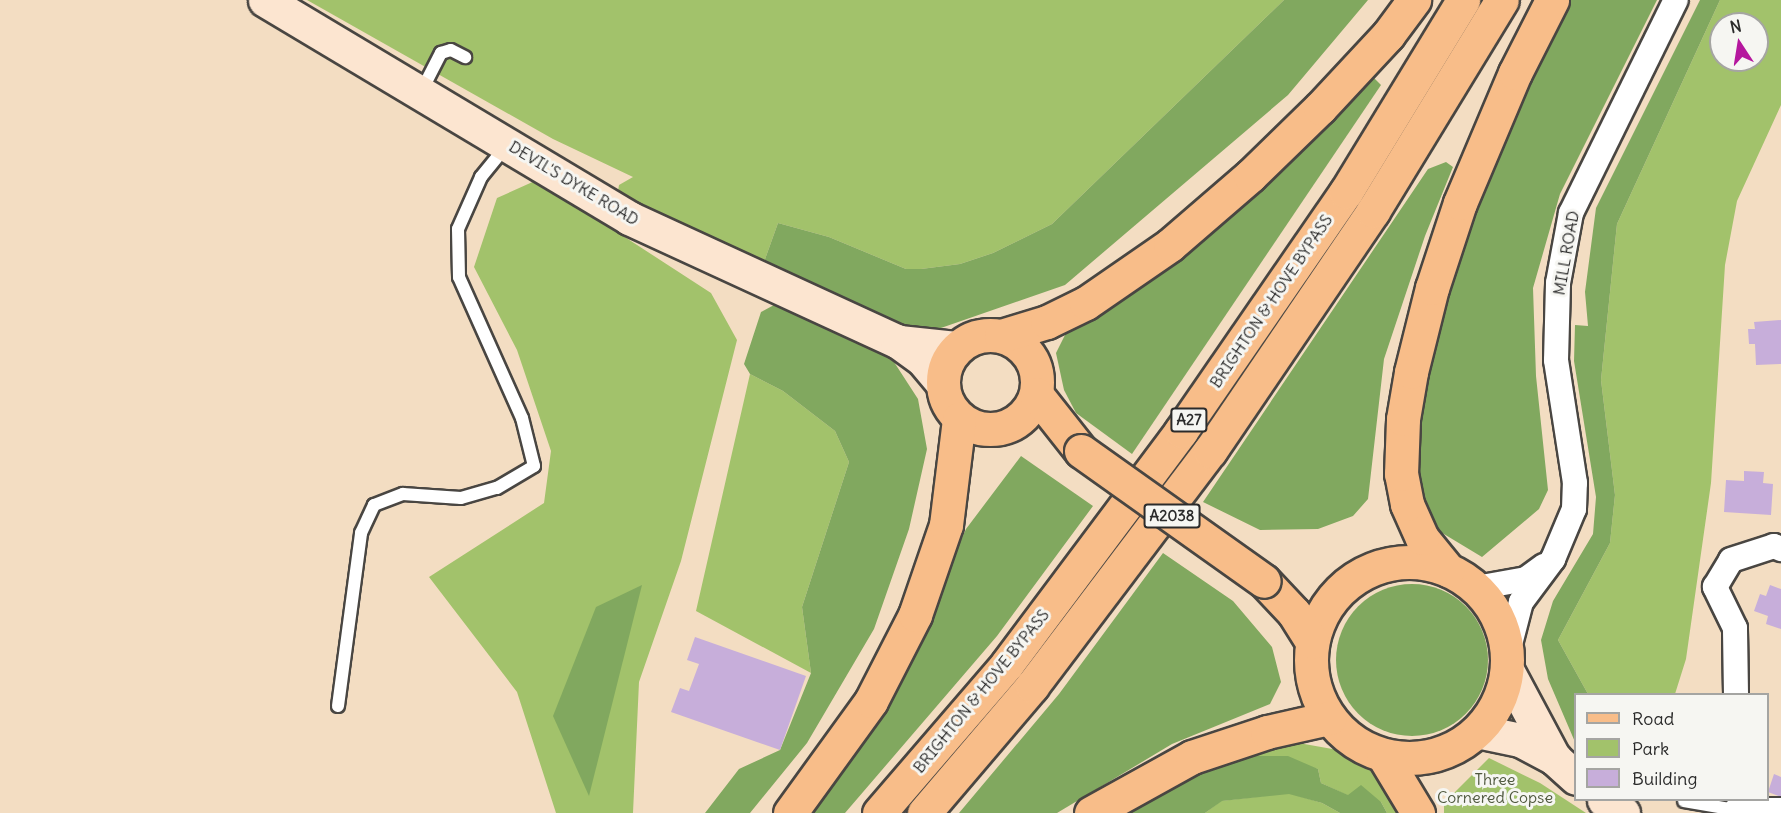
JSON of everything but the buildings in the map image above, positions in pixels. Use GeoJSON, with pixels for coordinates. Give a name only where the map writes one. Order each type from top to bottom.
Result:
{"type":"FeatureCollection","features":[{"type":"Feature","properties":{"kind":"main road"},"geometry":{"type":"LineString","coordinates":[[1001,336],[1015,342],[1034,364],[1036,394],[1031,405],[1015,422],[987,429],[959,419],[950,409],[942,383],[948,358],[956,348],[969,339],[1001,336],[1047,322],[1086,303],[1170,245],[1250,176],[1320,108],[1388,35],[1414,0]]}},
{"type":"Feature","properties":{"kind":"main road","name":"BRIGHTON & HOVE BYPASS"},"geometry":{"type":"LineString","coordinates":[[879,813],[1007,664],[1187,422],[1346,192],[1463,0]]}},
{"type":"Feature","properties":{"kind":"main road","name":"BRIGHTON & HOVE BYPASS"},"geometry":{"type":"LineString","coordinates":[[924,813],[1060,651],[1210,451],[1373,211],[1502,0]]}},
{"type":"Feature","properties":{"kind":"main road"},"geometry":{"type":"LineString","coordinates":[[1448,570],[1420,563],[1391,564],[1363,573],[1340,590],[1322,614],[1312,642],[1315,686],[1329,718],[1353,741],[1383,755],[1412,759],[1440,753],[1477,731],[1502,693],[1507,663],[1499,624],[1476,588],[1448,570],[1422,538],[1407,504],[1401,474],[1403,419],[1411,372],[1432,288],[1460,203],[1506,92],[1552,0]]}},
{"type":"Feature","properties":{"kind":"main road","name":"A2038"},"geometry":{"type":"LineString","coordinates":[[1036,394],[1081,452]]}},
{"type":"Feature","properties":{"kind":"main road"},"geometry":{"type":"LineString","coordinates":[[790,813],[871,701],[915,615],[946,525],[959,419]]}},
{"type":"Feature","properties":{"kind":"main road","name":"A2038"},"geometry":{"type":"LineString","coordinates":[[1015,422],[1035,426],[1081,452],[1264,581],[1294,612],[1312,642]]}},
{"type":"Feature","properties":{"kind":"main road","name":"A2038"},"geometry":{"type":"LineString","coordinates":[[1264,581],[1313,592],[1340,590]]}},
{"type":"Feature","properties":{"kind":"main road"},"geometry":{"type":"LineString","coordinates":[[1091,813],[1192,757],[1267,732],[1329,718]]}},
{"type":"Feature","properties":{"kind":"main road"},"geometry":{"type":"LineString","coordinates":[[1383,755],[1418,813],[1440,753]]}},
{"type":"Feature","properties":{"kind":"street","name":"DEVIL'S DYKE ROAD"},"geometry":{"type":"LineString","coordinates":[[265,0],[629,218],[897,341],[922,359],[942,383]]}},
{"type":"Feature","properties":{"kind":"street","name":"MILL ROAD"},"geometry":{"type":"LineString","coordinates":[[1507,663],[1521,602],[1553,559],[1574,509],[1575,483],[1556,360],[1558,284],[1570,213],[1676,0]]}},
{"type":"Feature","properties":{"kind":"street","name":"DEVIL'S DYKE ROAD"},"geometry":{"type":"LineString","coordinates":[[897,341],[956,348]]}},
{"type":"Feature","properties":{"kind":"street"},"geometry":{"type":"LineString","coordinates":[[1736,693],[1735,628],[1715,587],[1731,560],[1774,546],[1781,549]]}},
{"type":"Feature","properties":{"kind":"street"},"geometry":{"type":"LineString","coordinates":[[1476,588],[1526,579],[1553,559]]}},
{"type":"Feature","properties":{"kind":"street"},"geometry":{"type":"LineString","coordinates":[[1507,663],[1565,769]]}},
{"type":"Feature","properties":{"kind":"street"},"geometry":{"type":"LineString","coordinates":[[1477,731],[1520,740],[1565,769]]}},
{"type":"Feature","properties":{"kind":"street"},"geometry":{"type":"LineString","coordinates":[[1605,801],[1623,813]]}},
{"type":"Feature","properties":{"kind":"street"},"geometry":{"type":"LineString","coordinates":[[1736,807],[1781,810]]}},
{"type":"Feature","properties":{"kind":"lane"},"geometry":{"type":"LineString","coordinates":[[420,93],[441,53],[451,50],[465,57]]}},
{"type":"Feature","properties":{"kind":"lane"},"geometry":{"type":"LineString","coordinates":[[338,706],[361,533],[374,505],[403,494],[460,498],[497,488],[534,466],[522,418],[459,277],[458,229],[481,177],[508,144]]}},
{"type":"Feature","properties":{"kind":"lane"},"geometry":{"type":"LineString","coordinates":[[1684,804],[1736,807]]}},
{"type":"Feature","properties":{"kind":"green space"},"geometry":{"type":"Polygon","coordinates":[[[307,0],[1284,0],[1052,224],[993,253],[960,264],[906,269],[829,237],[778,223],[764,262],[633,203],[618,191],[619,185],[633,177],[553,139],[307,0]]]}},
{"type":"Feature","properties":{"kind":"green space"},"geometry":{"type":"Polygon","coordinates":[[[1284,0],[1368,0],[1288,95],[1065,285],[915,337],[764,262],[778,223],[829,237],[906,269],[960,264],[993,253],[1052,224],[1284,0]]]}},
{"type":"Feature","properties":{"kind":"green space"},"geometry":{"type":"Polygon","coordinates":[[[1568,0],[1657,0],[1560,194],[1533,288],[1536,376],[1548,490],[1539,509],[1482,557],[1424,522],[1413,441],[1436,311],[1477,189],[1568,0]]]}},
{"type":"Feature","properties":{"kind":"green space"},"geometry":{"type":"Polygon","coordinates":[[[1700,0],[1720,0],[1714,12],[1709,12],[1709,24],[1617,224],[1601,380],[1615,495],[1610,543],[1558,640],[1587,693],[1574,693],[1574,740],[1548,679],[1541,640],[1553,601],[1593,534],[1596,497],[1574,361],[1575,325],[1588,326],[1585,292],[1596,208],[1700,0]]]}},
{"type":"Feature","properties":{"kind":"green space"},"geometry":{"type":"Polygon","coordinates":[[[1720,0],[1781,0],[1781,105],[1737,201],[1725,265],[1711,483],[1686,659],[1675,693],[1587,693],[1558,640],[1610,543],[1615,495],[1601,380],[1617,224],[1709,24],[1709,72],[1769,72],[1769,12],[1714,12],[1720,0]]]}},
{"type":"Feature","properties":{"kind":"green space"},"geometry":{"type":"Polygon","coordinates":[[[1366,70],[1381,85],[1132,454],[1076,413],[1064,390],[1056,353],[1069,327],[1366,70]]]}},
{"type":"Feature","properties":{"kind":"green space"},"geometry":{"type":"Polygon","coordinates":[[[1446,162],[1453,167],[1425,236],[1384,359],[1368,499],[1353,516],[1318,529],[1260,530],[1203,502],[1428,169],[1446,162]]]}},
{"type":"Feature","properties":{"kind":"green space"},"geometry":{"type":"Polygon","coordinates":[[[537,180],[711,293],[737,340],[681,561],[639,682],[633,813],[556,813],[517,692],[429,577],[544,503],[551,451],[517,350],[474,267],[497,198],[537,180]]]}},
{"type":"Feature","properties":{"kind":"green space"},"geometry":{"type":"Polygon","coordinates":[[[774,305],[860,340],[894,362],[918,399],[927,449],[909,529],[874,629],[807,743],[750,813],[705,813],[739,769],[780,750],[811,673],[802,607],[849,462],[835,431],[783,391],[750,374],[744,364],[761,312],[774,305]]]}},
{"type":"Feature","properties":{"kind":"green space"},"geometry":{"type":"Polygon","coordinates":[[[750,374],[783,391],[835,431],[849,462],[802,607],[811,673],[696,611],[750,374]]]}},
{"type":"Feature","properties":{"kind":"green space"},"geometry":{"type":"Polygon","coordinates":[[[1021,456],[1093,506],[997,636],[845,813],[802,813],[893,689],[966,529],[1021,456]]]}},
{"type":"Feature","properties":{"kind":"green space"},"geometry":{"type":"Polygon","coordinates":[[[1163,553],[1233,601],[1272,647],[1281,682],[1270,704],[1172,744],[1057,813],[959,813],[1059,694],[1163,553]]]}},
{"type":"Feature","properties":{"kind":"green space"},"geometry":{"type":"Polygon","coordinates":[[[1412,584],[1441,590],[1466,606],[1482,631],[1488,660],[1482,689],[1466,714],[1441,730],[1412,736],[1383,730],[1358,714],[1342,689],[1336,660],[1342,631],[1358,606],[1383,590],[1412,584]]]}},
{"type":"Feature","properties":{"kind":"green space"},"geometry":{"type":"Polygon","coordinates":[[[642,585],[589,796],[553,716],[596,607],[642,585]]]}},
{"type":"Feature","properties":{"kind":"green space"},"geometry":{"type":"Polygon","coordinates":[[[1293,742],[1338,750],[1371,768],[1394,789],[1403,813],[1387,813],[1381,802],[1349,796],[1321,783],[1318,769],[1253,756],[1209,769],[1263,746],[1293,742]]]}},
{"type":"Feature","properties":{"kind":"green space"},"geometry":{"type":"Polygon","coordinates":[[[1253,756],[1288,756],[1318,769],[1321,783],[1348,795],[1361,785],[1381,802],[1387,813],[1340,813],[1322,803],[1289,794],[1222,801],[1205,813],[1129,813],[1209,769],[1253,756]]]}},
{"type":"Feature","properties":{"kind":"green space","name":"Three Cornered Copse"},"geometry":{"type":"Polygon","coordinates":[[[1489,758],[1540,783],[1586,813],[1444,813],[1444,803],[1489,758]]]}},
{"type":"Feature","properties":{"kind":"green space"},"geometry":{"type":"Polygon","coordinates":[[[1289,793],[1322,803],[1340,813],[1205,813],[1221,801],[1289,793]]]}}]}
